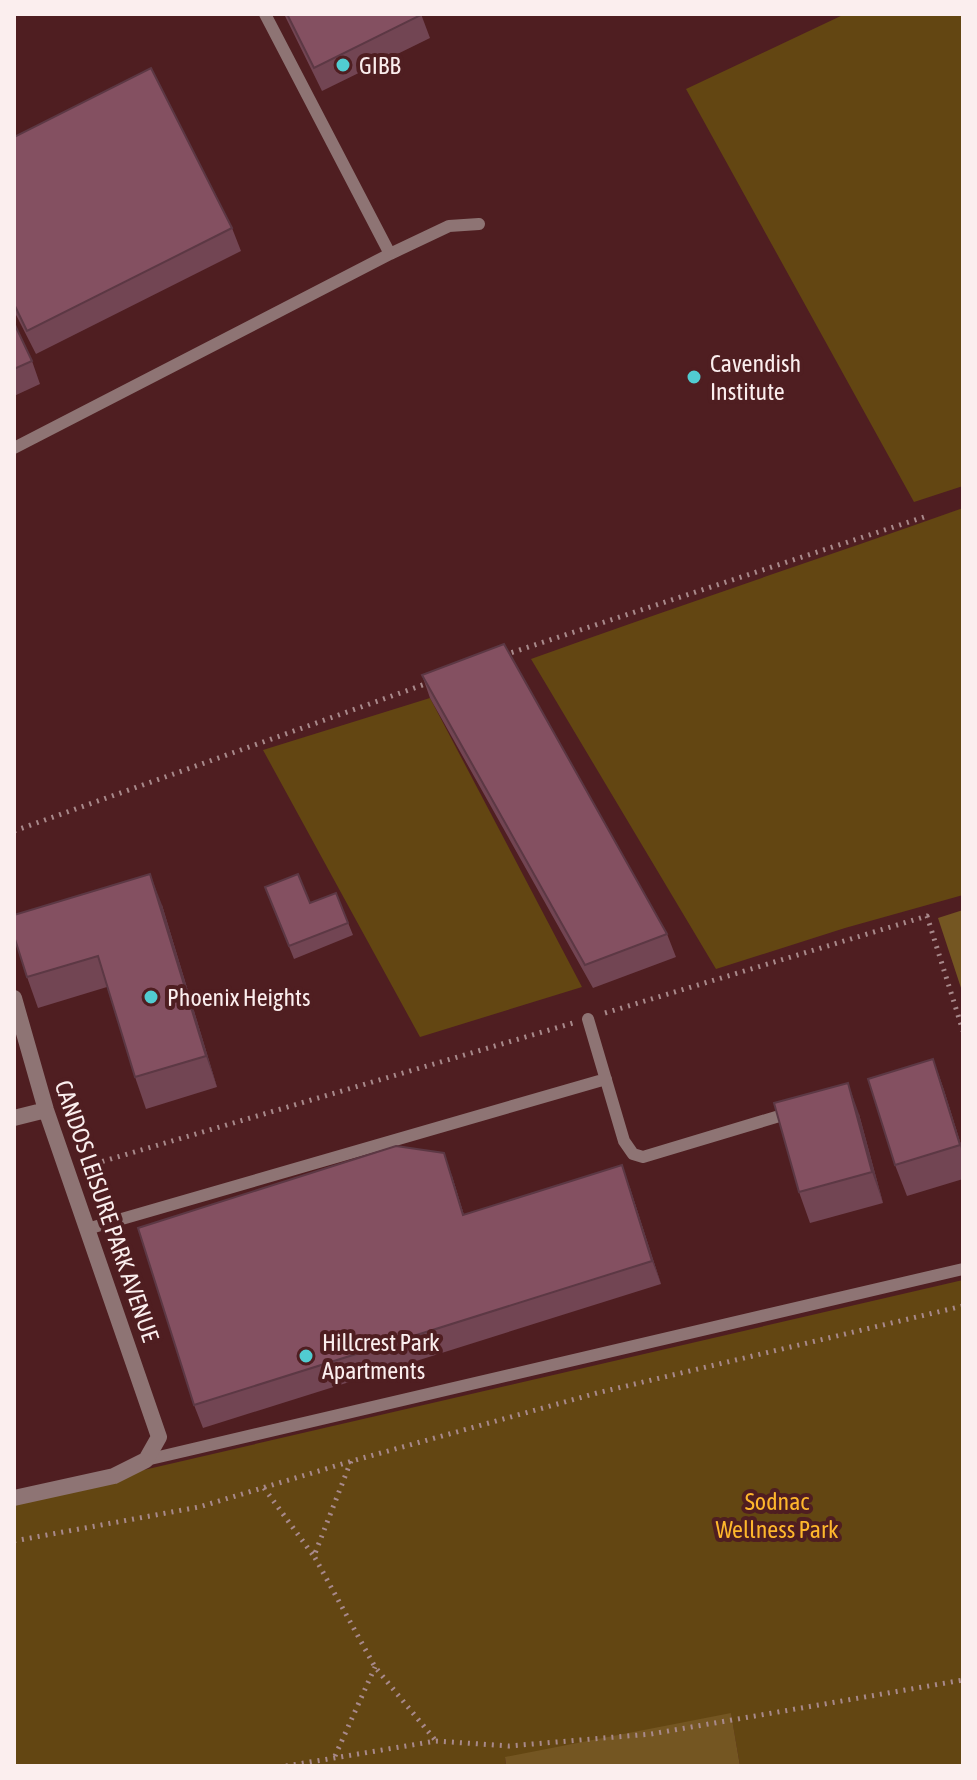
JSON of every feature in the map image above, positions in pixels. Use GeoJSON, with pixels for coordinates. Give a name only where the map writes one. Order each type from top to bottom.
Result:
{"type":"FeatureCollection","features":[{"type":"Feature","properties":{"kind":"street","name":"CANDOS LEISURE PARK AVENUE"},"geometry":{"type":"LineString","coordinates":[[14,998],[46,1110],[159,1437],[146,1460]]}},
{"type":"Feature","properties":{"kind":"street"},"geometry":{"type":"LineString","coordinates":[[14,1118],[46,1110]]}},
{"type":"Feature","properties":{"kind":"street"},"geometry":{"type":"LineString","coordinates":[[14,1498],[114,1476],[146,1460]]}},
{"type":"Feature","properties":{"kind":"lane"},"geometry":{"type":"LineString","coordinates":[[265,14],[390,254]]}},
{"type":"Feature","properties":{"kind":"lane"},"geometry":{"type":"LineString","coordinates":[[14,448],[390,254],[449,226],[479,224]]}},
{"type":"Feature","properties":{"kind":"lane"},"geometry":{"type":"LineString","coordinates":[[588,1019],[624,1141],[633,1154],[643,1157],[786,1114]]}},
{"type":"Feature","properties":{"kind":"lane"},"geometry":{"type":"LineString","coordinates":[[87,1229],[606,1079]]}},
{"type":"Feature","properties":{"kind":"lane"},"geometry":{"type":"LineString","coordinates":[[146,1460],[963,1269]]}},
{"type":"Feature","properties":{"kind":"path"},"geometry":{"type":"LineString","coordinates":[[500,657],[924,517]]}},
{"type":"Feature","properties":{"kind":"path"},"geometry":{"type":"LineString","coordinates":[[14,831],[441,678]]}},
{"type":"Feature","properties":{"kind":"path"},"geometry":{"type":"LineString","coordinates":[[67,1172],[927,916],[963,1031]]}},
{"type":"Feature","properties":{"kind":"path"},"geometry":{"type":"LineString","coordinates":[[14,1541],[199,1507],[597,1393],[963,1306]]}},
{"type":"Feature","properties":{"kind":"path"},"geometry":{"type":"LineString","coordinates":[[314,1556],[352,1461]]}},
{"type":"Feature","properties":{"kind":"path"},"geometry":{"type":"LineString","coordinates":[[264,1488],[314,1556],[375,1667],[436,1741]]}},
{"type":"Feature","properties":{"kind":"path"},"geometry":{"type":"LineString","coordinates":[[334,1757],[375,1667]]}},
{"type":"Feature","properties":{"kind":"path"},"geometry":{"type":"LineString","coordinates":[[286,1766],[436,1741],[509,1746],[651,1734],[963,1680]]}},
{"type":"Feature","properties":{"kind":"green space"},"geometry":{"type":"Polygon","coordinates":[[[845,14],[963,14],[963,486],[914,502],[686,89],[845,14]]]}},
{"type":"Feature","properties":{"kind":"green space"},"geometry":{"type":"Polygon","coordinates":[[[963,508],[963,895],[716,969],[531,659],[963,508]]]}},
{"type":"Feature","properties":{"kind":"green space"},"geometry":{"type":"Polygon","coordinates":[[[430,698],[582,987],[420,1037],[263,750],[430,698]]]}},
{"type":"Feature","properties":{"kind":"green space","name":"Sodnac Wellness Park"},"geometry":{"type":"Polygon","coordinates":[[[963,1280],[963,1766],[740,1766],[731,1714],[505,1758],[506,1766],[14,1766],[14,1500],[963,1280]]]}},
{"type":"Feature","properties":{"kind":"shaded area"},"geometry":{"type":"Polygon","coordinates":[[[963,910],[963,994],[938,918],[963,910]]]}},
{"type":"Feature","properties":{"kind":"shaded area"},"geometry":{"type":"Polygon","coordinates":[[[731,1713],[740,1766],[506,1766],[505,1757],[731,1713]]]}},
{"type":"Feature","properties":{"kind":"building"},"geometry":{"type":"Polygon","coordinates":[[[287,14],[421,14],[421,15],[314,68],[287,14]]]}},
{"type":"Feature","properties":{"kind":"building"},"geometry":{"type":"Polygon","coordinates":[[[151,68],[232,228],[27,331],[14,304],[14,137],[151,68]]]}},
{"type":"Feature","properties":{"kind":"building"},"geometry":{"type":"Polygon","coordinates":[[[14,323],[32,361],[14,369],[14,323]]]}},
{"type":"Feature","properties":{"kind":"building"},"geometry":{"type":"Polygon","coordinates":[[[504,644],[667,934],[585,965],[422,675],[504,644]]]}},
{"type":"Feature","properties":{"kind":"building","name":"Phoenix Heights"},"geometry":{"type":"Polygon","coordinates":[[[150,874],[206,1056],[135,1077],[98,956],[27,977],[14,936],[14,915],[150,874]]]}},
{"type":"Feature","properties":{"kind":"building"},"geometry":{"type":"Polygon","coordinates":[[[298,874],[310,903],[336,893],[348,923],[289,946],[265,887],[298,874]]]}},
{"type":"Feature","properties":{"kind":"building"},"geometry":{"type":"Polygon","coordinates":[[[933,1059],[960,1145],[895,1165],[868,1079],[933,1059]]]}},
{"type":"Feature","properties":{"kind":"building"},"geometry":{"type":"Polygon","coordinates":[[[848,1083],[872,1172],[799,1192],[774,1103],[848,1083]]]}},
{"type":"Feature","properties":{"kind":"building","name":"Hillcrest Park Apartments"},"geometry":{"type":"Polygon","coordinates":[[[396,1146],[444,1153],[463,1215],[622,1165],[652,1261],[194,1405],[138,1228],[396,1146]]]}},
{"type":"Feature","properties":{"kind":"place","name":"GIBB"},"geometry":{"type":"Point","coordinates":[343,65]}},
{"type":"Feature","properties":{"kind":"place","name":"Cavendish Institute"},"geometry":{"type":"Point","coordinates":[694,377]}},
{"type":"Feature","properties":{"kind":"place","name":"Phoenix Heights"},"geometry":{"type":"Point","coordinates":[151,997]}},
{"type":"Feature","properties":{"kind":"place","name":"Hillcrest Park Apartments"},"geometry":{"type":"Point","coordinates":[306,1356]}}]}
